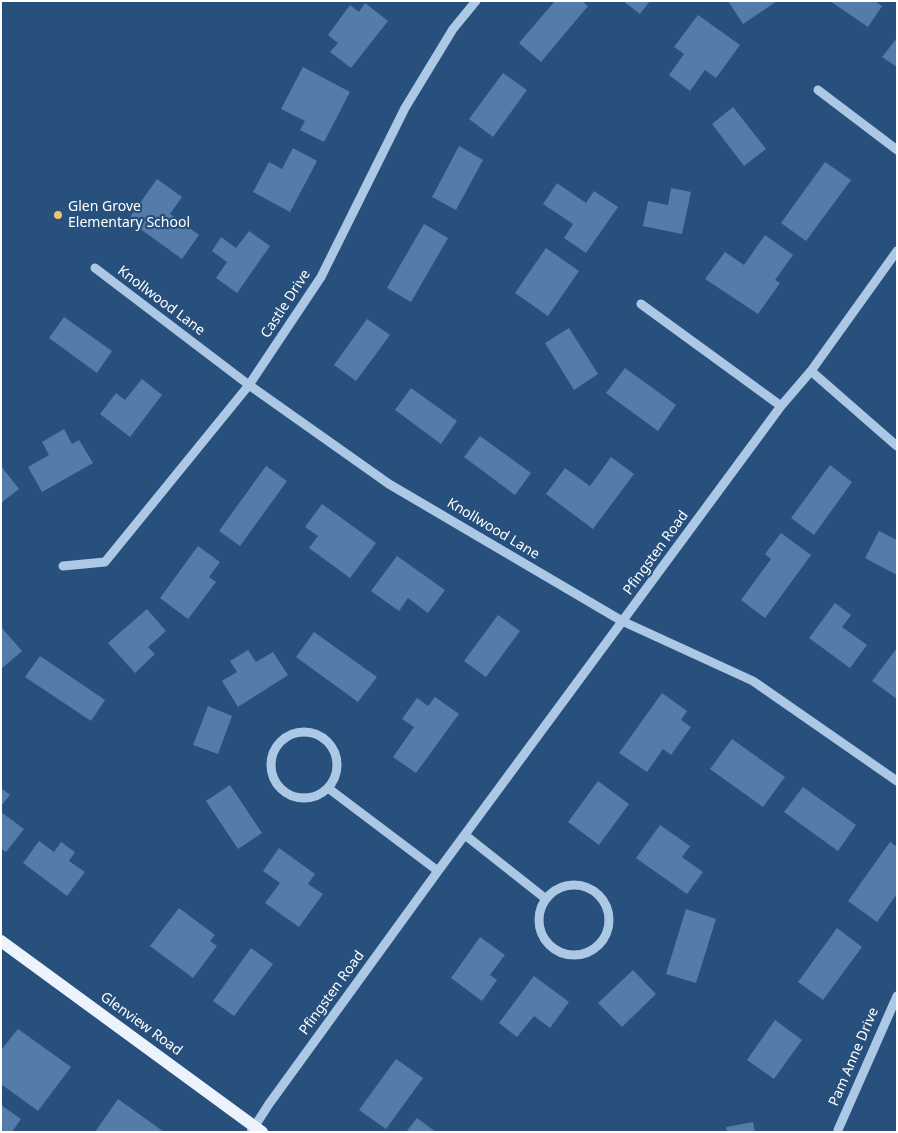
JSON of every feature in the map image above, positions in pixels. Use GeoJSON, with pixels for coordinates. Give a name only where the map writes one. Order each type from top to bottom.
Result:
{"type":"FeatureCollection","features":[{"type":"Feature","properties":{"kind":"main road","name":"Glenview Road"},"geometry":{"type":"LineString","coordinates":[[1,941],[256,1130]]}},
{"type":"Feature","properties":{"kind":"street","name":"Castle Drive"},"geometry":{"type":"LineString","coordinates":[[64,566],[105,562],[249,386],[321,277],[405,108],[452,29],[476,1]]}},
{"type":"Feature","properties":{"kind":"street"},"geometry":{"type":"LineString","coordinates":[[818,90],[897,150]]}},
{"type":"Feature","properties":{"kind":"street","name":"Pfingsten Road"},"geometry":{"type":"LineString","coordinates":[[256,1130],[268,1104],[438,870],[781,406],[811,371],[897,251]]}},
{"type":"Feature","properties":{"kind":"street","name":"Knollwood Lane"},"geometry":{"type":"LineString","coordinates":[[95,268],[249,386],[389,484],[622,621],[753,681],[897,781]]}},
{"type":"Feature","properties":{"kind":"street"},"geometry":{"type":"LineString","coordinates":[[641,304],[781,406]]}},
{"type":"Feature","properties":{"kind":"street"},"geometry":{"type":"LineString","coordinates":[[811,371],[897,446]]}},
{"type":"Feature","properties":{"kind":"street"},"geometry":{"type":"LineString","coordinates":[[293,733],[315,734],[324,739],[332,747],[336,757],[337,768],[334,779],[328,788],[319,795],[297,798],[287,794],[278,787],[270,767],[276,746],[293,733]]}},
{"type":"Feature","properties":{"kind":"street"},"geometry":{"type":"LineString","coordinates":[[328,788],[438,870]]}},
{"type":"Feature","properties":{"kind":"street"},"geometry":{"type":"LineString","coordinates":[[465,834],[546,899]]}},
{"type":"Feature","properties":{"kind":"street"},"geometry":{"type":"LineString","coordinates":[[576,884],[588,887],[598,893],[605,902],[609,913],[609,925],[605,936],[598,946],[578,954],[567,954],[547,942],[540,926],[541,910],[546,899],[554,891],[564,886],[576,884]]}},
{"type":"Feature","properties":{"kind":"street","name":"Pam Anne Drive"},"geometry":{"type":"LineString","coordinates":[[838,1130],[897,996]]}},
{"type":"Feature","properties":{"kind":"building"},"geometry":{"type":"Polygon","coordinates":[[[555,1],[582,1],[588,6],[541,62],[519,43],[555,1]]]}},
{"type":"Feature","properties":{"kind":"building"},"geometry":{"type":"Polygon","coordinates":[[[623,1],[650,1],[640,14],[623,1]]]}},
{"type":"Feature","properties":{"kind":"building"},"geometry":{"type":"Polygon","coordinates":[[[728,1],[777,1],[743,24],[728,1]]]}},
{"type":"Feature","properties":{"kind":"building"},"geometry":{"type":"Polygon","coordinates":[[[830,1],[875,1],[882,6],[868,27],[830,1]]]}},
{"type":"Feature","properties":{"kind":"building"},"geometry":{"type":"Polygon","coordinates":[[[365,3],[388,21],[351,68],[330,52],[338,43],[328,35],[350,5],[359,12],[365,3]]]}},
{"type":"Feature","properties":{"kind":"building"},"geometry":{"type":"Polygon","coordinates":[[[698,15],[740,45],[716,78],[705,70],[690,91],[669,75],[684,54],[674,47],[698,15]]]}},
{"type":"Feature","properties":{"kind":"building"},"geometry":{"type":"Polygon","coordinates":[[[897,38],[897,67],[882,57],[897,38]]]}},
{"type":"Feature","properties":{"kind":"building"},"geometry":{"type":"Polygon","coordinates":[[[303,67],[350,92],[324,142],[300,130],[305,121],[281,109],[303,67]]]}},
{"type":"Feature","properties":{"kind":"building"},"geometry":{"type":"Polygon","coordinates":[[[503,73],[527,90],[493,137],[469,119],[503,73]]]}},
{"type":"Feature","properties":{"kind":"building"},"geometry":{"type":"Polygon","coordinates":[[[733,107],[766,149],[744,166],[712,124],[733,107]]]}},
{"type":"Feature","properties":{"kind":"building"},"geometry":{"type":"Polygon","coordinates":[[[459,146],[483,160],[456,210],[432,197],[459,146]]]}},
{"type":"Feature","properties":{"kind":"building"},"geometry":{"type":"Polygon","coordinates":[[[293,148],[317,161],[290,212],[253,192],[269,162],[282,169],[293,148]]]}},
{"type":"Feature","properties":{"kind":"building"},"geometry":{"type":"Polygon","coordinates":[[[825,162],[851,180],[806,241],[781,223],[825,162]]]}},
{"type":"Feature","properties":{"kind":"building"},"geometry":{"type":"Polygon","coordinates":[[[157,179],[182,197],[170,214],[199,235],[182,259],[128,220],[157,179]]]}},
{"type":"Feature","properties":{"kind":"building"},"geometry":{"type":"Polygon","coordinates":[[[557,183],[586,203],[594,191],[618,207],[586,253],[564,238],[573,224],[543,204],[557,183]]]}},
{"type":"Feature","properties":{"kind":"building"},"geometry":{"type":"Polygon","coordinates":[[[671,188],[691,192],[682,234],[643,226],[648,201],[668,205],[671,188]]]}},
{"type":"Feature","properties":{"kind":"building"},"geometry":{"type":"Polygon","coordinates":[[[424,224],[448,238],[411,302],[387,288],[424,224]]]}},
{"type":"Feature","properties":{"kind":"building"},"geometry":{"type":"Polygon","coordinates":[[[249,231],[270,246],[237,293],[216,278],[227,262],[212,251],[221,237],[236,248],[249,231]]]}},
{"type":"Feature","properties":{"kind":"building"},"geometry":{"type":"Polygon","coordinates":[[[765,235],[793,255],[775,280],[780,283],[758,314],[705,279],[725,252],[744,265],[765,235]]]}},
{"type":"Feature","properties":{"kind":"building"},"geometry":{"type":"Polygon","coordinates":[[[546,248],[579,271],[548,316],[515,293],[546,248]]]}},
{"type":"Feature","properties":{"kind":"building"},"geometry":{"type":"Polygon","coordinates":[[[64,317],[112,351],[97,373],[49,338],[64,317]]]}},
{"type":"Feature","properties":{"kind":"building"},"geometry":{"type":"Polygon","coordinates":[[[367,319],[390,335],[356,381],[334,365],[367,319]]]}},
{"type":"Feature","properties":{"kind":"building"},"geometry":{"type":"Polygon","coordinates":[[[569,328],[598,374],[574,390],[545,343],[569,328]]]}},
{"type":"Feature","properties":{"kind":"building"},"geometry":{"type":"Polygon","coordinates":[[[625,368],[676,405],[658,431],[606,393],[625,368]]]}},
{"type":"Feature","properties":{"kind":"building"},"geometry":{"type":"Polygon","coordinates":[[[142,379],[162,395],[130,437],[100,414],[116,393],[125,400],[142,379]]]}},
{"type":"Feature","properties":{"kind":"building"},"geometry":{"type":"Polygon","coordinates":[[[411,388],[457,421],[441,444],[395,410],[411,388]]]}},
{"type":"Feature","properties":{"kind":"building"},"geometry":{"type":"Polygon","coordinates":[[[64,429],[72,444],[79,440],[93,463],[42,492],[28,467],[49,455],[42,442],[64,429]]]}},
{"type":"Feature","properties":{"kind":"building"},"geometry":{"type":"Polygon","coordinates":[[[480,436],[531,473],[515,495],[464,457],[480,436]]]}},
{"type":"Feature","properties":{"kind":"building"},"geometry":{"type":"Polygon","coordinates":[[[611,457],[634,474],[593,529],[546,494],[565,468],[590,486],[611,457]]]}},
{"type":"Feature","properties":{"kind":"building"},"geometry":{"type":"Polygon","coordinates":[[[830,465],[852,482],[814,535],[791,518],[830,465]]]}},
{"type":"Feature","properties":{"kind":"building"},"geometry":{"type":"Polygon","coordinates":[[[1,466],[19,489],[1,503],[1,466]]]}},
{"type":"Feature","properties":{"kind":"building"},"geometry":{"type":"Polygon","coordinates":[[[266,466],[287,481],[240,546],[219,531],[266,466]]]}},
{"type":"Feature","properties":{"kind":"building"},"geometry":{"type":"Polygon","coordinates":[[[322,504],[376,543],[350,578],[309,548],[318,536],[305,527],[322,504]]]}},
{"type":"Feature","properties":{"kind":"building"},"geometry":{"type":"Polygon","coordinates":[[[879,531],[897,540],[897,575],[865,558],[879,531]]]}},
{"type":"Feature","properties":{"kind":"building"},"geometry":{"type":"Polygon","coordinates":[[[781,533],[811,555],[765,618],[741,600],[771,559],[765,554],[781,533]]]}},
{"type":"Feature","properties":{"kind":"building"},"geometry":{"type":"Polygon","coordinates":[[[198,546],[220,562],[209,577],[216,582],[188,619],[160,598],[198,546]]]}},
{"type":"Feature","properties":{"kind":"building"},"geometry":{"type":"Polygon","coordinates":[[[397,556],[445,590],[428,613],[408,598],[399,611],[371,591],[397,556]]]}},
{"type":"Feature","properties":{"kind":"building"},"geometry":{"type":"Polygon","coordinates":[[[835,603],[851,615],[842,627],[867,645],[850,668],[809,638],[835,603]]]}},
{"type":"Feature","properties":{"kind":"building"},"geometry":{"type":"Polygon","coordinates":[[[147,609],[166,631],[148,647],[155,654],[135,673],[108,643],[147,609]]]}},
{"type":"Feature","properties":{"kind":"building"},"geometry":{"type":"Polygon","coordinates":[[[498,615],[520,631],[486,677],[464,661],[498,615]]]}},
{"type":"Feature","properties":{"kind":"building"},"geometry":{"type":"Polygon","coordinates":[[[1,627],[22,651],[1,669],[1,627]]]}},
{"type":"Feature","properties":{"kind":"building"},"geometry":{"type":"Polygon","coordinates":[[[314,632],[377,677],[358,702],[296,657],[314,632]]]}},
{"type":"Feature","properties":{"kind":"building"},"geometry":{"type":"Polygon","coordinates":[[[897,648],[897,699],[872,681],[897,648]]]}},
{"type":"Feature","properties":{"kind":"building"},"geometry":{"type":"Polygon","coordinates":[[[248,650],[256,662],[273,652],[288,675],[238,707],[222,681],[237,672],[230,661],[248,650]]]}},
{"type":"Feature","properties":{"kind":"building"},"geometry":{"type":"Polygon","coordinates":[[[40,656],[105,700],[91,721],[25,677],[40,656]]]}},
{"type":"Feature","properties":{"kind":"building"},"geometry":{"type":"Polygon","coordinates":[[[662,693],[687,711],[681,720],[691,727],[671,755],[663,749],[647,772],[619,753],[662,693]]]}},
{"type":"Feature","properties":{"kind":"building"},"geometry":{"type":"Polygon","coordinates":[[[435,697],[459,714],[416,773],[393,757],[414,727],[402,719],[417,698],[428,706],[435,697]]]}},
{"type":"Feature","properties":{"kind":"building"},"geometry":{"type":"Polygon","coordinates":[[[208,706],[232,716],[218,754],[193,745],[208,706]]]}},
{"type":"Feature","properties":{"kind":"building"},"geometry":{"type":"Polygon","coordinates":[[[732,739],[785,777],[763,807],[710,769],[732,739]]]}},
{"type":"Feature","properties":{"kind":"building"},"geometry":{"type":"Polygon","coordinates":[[[598,781],[629,804],[599,845],[568,822],[598,781]]]}},
{"type":"Feature","properties":{"kind":"building"},"geometry":{"type":"Polygon","coordinates":[[[230,785],[262,833],[238,849],[206,801],[230,785]]]}},
{"type":"Feature","properties":{"kind":"building"},"geometry":{"type":"Polygon","coordinates":[[[803,787],[856,825],[838,851],[784,812],[803,787]]]}},
{"type":"Feature","properties":{"kind":"building"},"geometry":{"type":"Polygon","coordinates":[[[1,788],[10,795],[1,806],[1,788]]]}},
{"type":"Feature","properties":{"kind":"building"},"geometry":{"type":"Polygon","coordinates":[[[1,812],[24,829],[6,852],[1,849],[1,812]]]}},
{"type":"Feature","properties":{"kind":"building"},"geometry":{"type":"Polygon","coordinates":[[[660,825],[690,846],[682,857],[703,872],[687,894],[636,858],[660,825]]]}},
{"type":"Feature","properties":{"kind":"building"},"geometry":{"type":"Polygon","coordinates":[[[39,841],[54,852],[61,842],[75,852],[69,861],[85,872],[67,896],[23,863],[39,841]]]}},
{"type":"Feature","properties":{"kind":"building"},"geometry":{"type":"Polygon","coordinates":[[[890,842],[897,847],[897,894],[877,922],[848,901],[890,842]]]}},
{"type":"Feature","properties":{"kind":"building"},"geometry":{"type":"Polygon","coordinates":[[[279,848],[315,874],[308,884],[323,894],[299,927],[265,903],[280,883],[263,871],[279,848]]]}},
{"type":"Feature","properties":{"kind":"building"},"geometry":{"type":"Polygon","coordinates":[[[179,908],[215,935],[210,941],[217,946],[193,978],[150,946],[179,908]]]}},
{"type":"Feature","properties":{"kind":"building"},"geometry":{"type":"Polygon","coordinates":[[[686,909],[716,919],[696,983],[666,974],[686,909]]]}},
{"type":"Feature","properties":{"kind":"building"},"geometry":{"type":"Polygon","coordinates":[[[837,928],[862,947],[823,1000],[798,982],[837,928]]]}},
{"type":"Feature","properties":{"kind":"building"},"geometry":{"type":"Polygon","coordinates":[[[480,937],[505,955],[490,975],[497,980],[482,1001],[451,978],[480,937]]]}},
{"type":"Feature","properties":{"kind":"building"},"geometry":{"type":"Polygon","coordinates":[[[251,948],[273,964],[234,1016],[213,1001],[251,948]]]}},
{"type":"Feature","properties":{"kind":"building"},"geometry":{"type":"Polygon","coordinates":[[[633,970],[656,994],[622,1027],[598,1003],[633,970]]]}},
{"type":"Feature","properties":{"kind":"building"},"geometry":{"type":"Polygon","coordinates":[[[534,976],[569,1002],[550,1028],[534,1016],[517,1037],[499,1023],[534,976]]]}},
{"type":"Feature","properties":{"kind":"building"},"geometry":{"type":"Polygon","coordinates":[[[775,1020],[802,1040],[774,1079],[747,1060],[775,1020]]]}},
{"type":"Feature","properties":{"kind":"building"},"geometry":{"type":"Polygon","coordinates":[[[18,1029],[71,1067],[38,1111],[1,1084],[1,1050],[18,1029]]]}},
{"type":"Feature","properties":{"kind":"building"},"geometry":{"type":"Polygon","coordinates":[[[396,1059],[423,1078],[386,1129],[359,1110],[396,1059]]]}},
{"type":"Feature","properties":{"kind":"building"},"geometry":{"type":"Polygon","coordinates":[[[118,1099],[164,1132],[95,1132],[118,1099]]]}},
{"type":"Feature","properties":{"kind":"building"},"geometry":{"type":"Polygon","coordinates":[[[1,1105],[21,1119],[12,1132],[1,1132],[1,1105]]]}},
{"type":"Feature","properties":{"kind":"building"},"geometry":{"type":"Polygon","coordinates":[[[417,1118],[436,1132],[406,1132],[417,1118]]]}},
{"type":"Feature","properties":{"kind":"building"},"geometry":{"type":"Polygon","coordinates":[[[753,1122],[755,1132],[727,1132],[726,1127],[753,1122]]]}},
{"type":"Feature","properties":{"kind":"place","name":"Glen Grove Elementary School"},"geometry":{"type":"Point","coordinates":[58,215]}}]}
